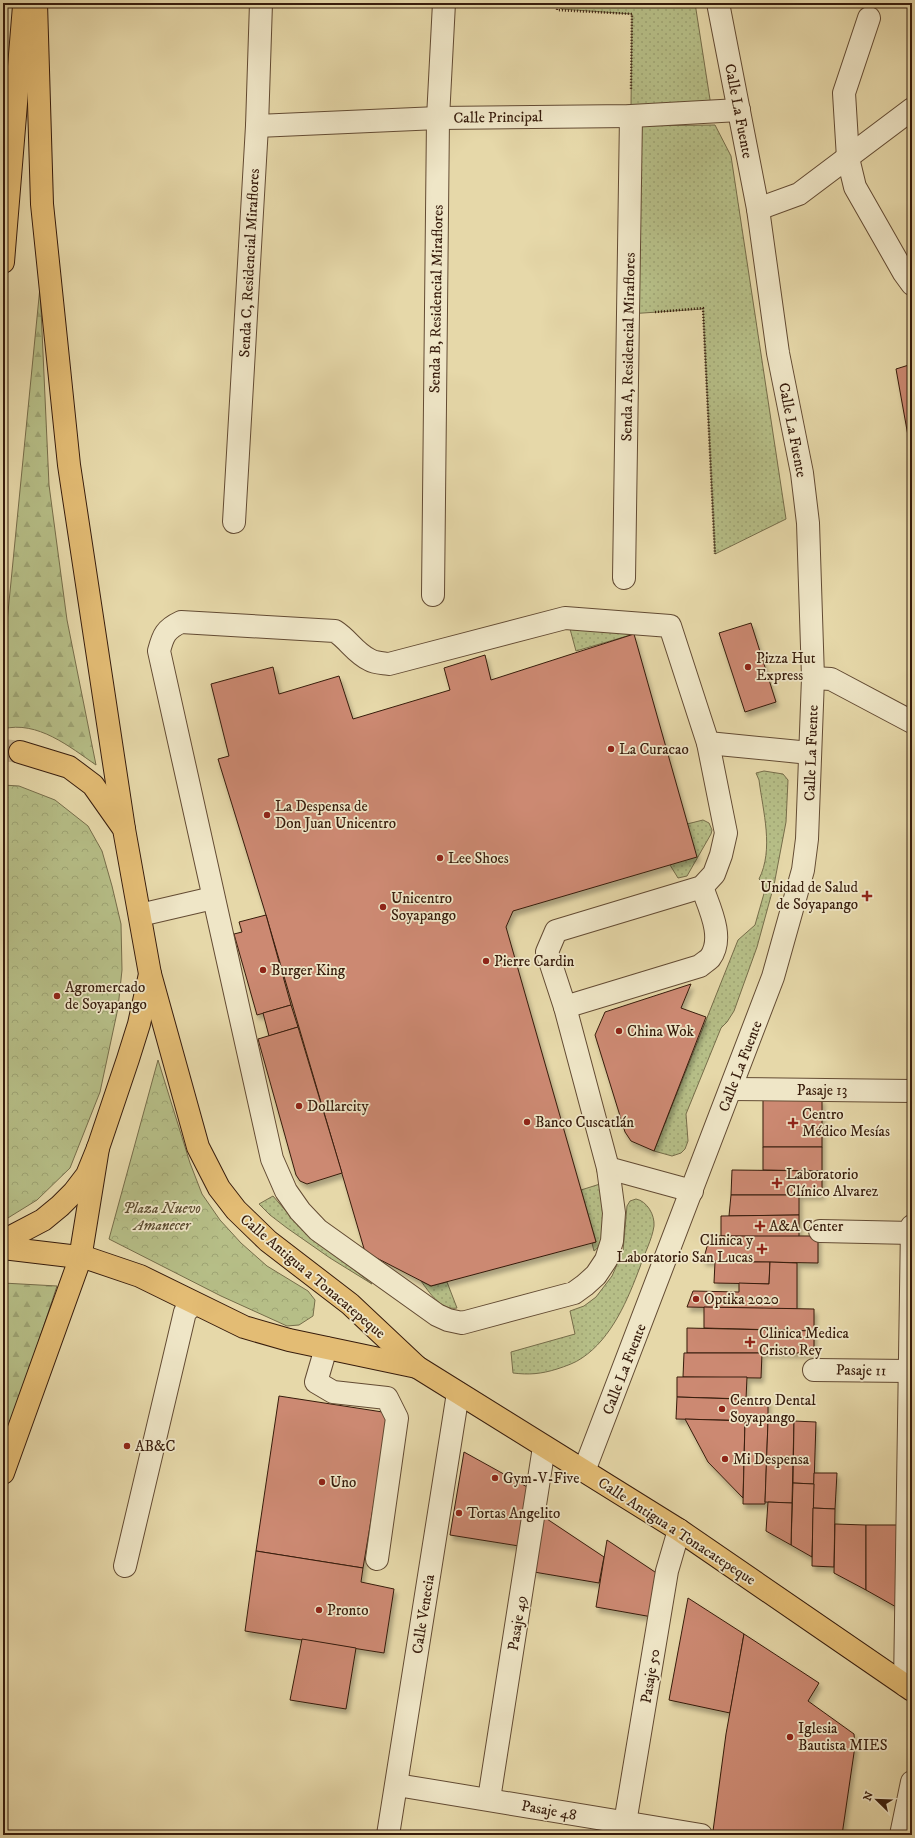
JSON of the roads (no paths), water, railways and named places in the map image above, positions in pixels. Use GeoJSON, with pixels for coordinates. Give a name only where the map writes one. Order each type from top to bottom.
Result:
{"type":"FeatureCollection","features":[{"type":"Feature","properties":{"kind":"main road"},"geometry":{"type":"LineString","coordinates":[[3,262],[24,3]]}},
{"type":"Feature","properties":{"kind":"main road","name":"Calle Antigua a Tonacatepeque"},"geometry":{"type":"LineString","coordinates":[[36,3],[42,204],[68,457],[124,829],[150,974],[198,1147],[219,1188],[236,1210],[268,1241],[350,1304],[417,1367],[679,1530],[908,1687]]}},
{"type":"Feature","properties":{"kind":"main road"},"geometry":{"type":"LineString","coordinates":[[20,752],[70,767],[93,785],[124,829]]}},
{"type":"Feature","properties":{"kind":"main road"},"geometry":{"type":"LineString","coordinates":[[3,1241],[43,1220],[74,1192],[87,1175],[98,1148],[139,1024],[150,974]]}},
{"type":"Feature","properties":{"kind":"main road"},"geometry":{"type":"LineString","coordinates":[[3,1473],[80,1257],[98,1148]]}},
{"type":"Feature","properties":{"kind":"main road","name":"Calle Antigua a Tonacatepeque"},"geometry":{"type":"LineString","coordinates":[[3,1248],[87,1258],[140,1276],[194,1304],[244,1327],[289,1340],[417,1367]]}},
{"type":"Feature","properties":{"kind":"street","name":"Senda C, Residencial Miraflores"},"geometry":{"type":"LineString","coordinates":[[234,522],[257,126],[261,3]]}},
{"type":"Feature","properties":{"kind":"street","name":"Senda B, Residencial Miraflores"},"geometry":{"type":"LineString","coordinates":[[433,595],[438,118],[444,3]]}},
{"type":"Feature","properties":{"kind":"street","name":"Calle La Fuente"},"geometry":{"type":"LineString","coordinates":[[584,1471],[773,977],[803,870],[809,823],[813,678],[808,523],[802,473],[778,353],[758,209],[718,3]]}},
{"type":"Feature","properties":{"kind":"street"},"geometry":{"type":"LineString","coordinates":[[869,18],[844,93],[848,158],[855,187],[904,273],[912,284]]}},
{"type":"Feature","properties":{"kind":"street"},"geometry":{"type":"LineString","coordinates":[[758,209],[799,194],[912,109]]}},
{"type":"Feature","properties":{"kind":"street","name":"Calle Principal"},"geometry":{"type":"LineString","coordinates":[[257,126],[438,118],[631,116],[738,110]]}},
{"type":"Feature","properties":{"kind":"street","name":"Senda A, Residencial Miraflores"},"geometry":{"type":"LineString","coordinates":[[624,578],[631,116]]}},
{"type":"Feature","properties":{"kind":"street"},"geometry":{"type":"LineString","coordinates":[[565,618],[670,626],[708,743],[726,833],[721,855],[714,874],[702,887],[556,931],[547,952],[565,1007],[608,1168],[614,1213],[612,1241],[606,1260],[596,1275],[574,1293],[462,1323],[437,1315],[318,1230],[300,1211],[286,1190],[272,1159],[159,651],[164,635],[173,626],[181,622],[334,631],[345,637],[353,648],[371,661],[389,664],[565,618]]}},
{"type":"Feature","properties":{"kind":"street"},"geometry":{"type":"LineString","coordinates":[[813,678],[831,679],[912,722]]}},
{"type":"Feature","properties":{"kind":"street"},"geometry":{"type":"LineString","coordinates":[[708,743],[810,753]]}},
{"type":"Feature","properties":{"kind":"street"},"geometry":{"type":"LineString","coordinates":[[565,1007],[700,966],[710,958],[716,945],[715,924],[702,887]]}},
{"type":"Feature","properties":{"kind":"street"},"geometry":{"type":"LineString","coordinates":[[140,915],[213,898]]}},
{"type":"Feature","properties":{"kind":"street","name":"Pasaje 13"},"geometry":{"type":"LineString","coordinates":[[731,1089],[912,1091]]}},
{"type":"Feature","properties":{"kind":"street"},"geometry":{"type":"LineString","coordinates":[[608,1168],[692,1191]]}},
{"type":"Feature","properties":{"kind":"street"},"geometry":{"type":"LineString","coordinates":[[908,1687],[909,1371],[912,1226]]}},
{"type":"Feature","properties":{"kind":"street"},"geometry":{"type":"LineString","coordinates":[[820,1231],[912,1233]]}},
{"type":"Feature","properties":{"kind":"street"},"geometry":{"type":"LineString","coordinates":[[124,1566],[185,1312],[194,1304]]}},
{"type":"Feature","properties":{"kind":"street"},"geometry":{"type":"LineString","coordinates":[[326,1348],[316,1382],[333,1392],[387,1398],[397,1418],[377,1559]]}},
{"type":"Feature","properties":{"kind":"street","name":"Pasaje 11"},"geometry":{"type":"LineString","coordinates":[[814,1370],[909,1371]]}},
{"type":"Feature","properties":{"kind":"street","name":"Calle Venecia"},"geometry":{"type":"LineString","coordinates":[[388,1835],[458,1393]]}},
{"type":"Feature","properties":{"kind":"street","name":"Pasaje 49"},"geometry":{"type":"LineString","coordinates":[[489,1799],[544,1447]]}},
{"type":"Feature","properties":{"kind":"street","name":"Pasaje 50"},"geometry":{"type":"LineString","coordinates":[[625,1823],[667,1571],[679,1530]]}},
{"type":"Feature","properties":{"kind":"street"},"geometry":{"type":"LineString","coordinates":[[901,1835],[912,1782]]}},
{"type":"Feature","properties":{"kind":"street","name":"Pasaje 48"},"geometry":{"type":"LineString","coordinates":[[397,1785],[701,1835]]}},
{"type":"Feature","properties":{"kind":"tunnel"},"geometry":{"type":"LineString","coordinates":[[3,750],[20,752]]}},
{"type":"Feature","properties":{"kind":"place","name":"Pizza Hut Express"},"geometry":{"type":"Point","coordinates":[748,667]}},
{"type":"Feature","properties":{"kind":"place","name":"La Curacao"},"geometry":{"type":"Point","coordinates":[611,749]}},
{"type":"Feature","properties":{"kind":"place","name":"La Despensa de Don Juan Unicentro"},"geometry":{"type":"Point","coordinates":[267,815]}},
{"type":"Feature","properties":{"kind":"place","name":"Lee Shoes"},"geometry":{"type":"Point","coordinates":[440,858]}},
{"type":"Feature","properties":{"kind":"place","name":"Unidad de Salud de Soyapango"},"geometry":{"type":"Point","coordinates":[867,896]}},
{"type":"Feature","properties":{"kind":"place","name":"Unicentro Soyapango"},"geometry":{"type":"Point","coordinates":[383,907]}},
{"type":"Feature","properties":{"kind":"place","name":"Pierre Cardin"},"geometry":{"type":"Point","coordinates":[486,961]}},
{"type":"Feature","properties":{"kind":"place","name":"Burger King"},"geometry":{"type":"Point","coordinates":[263,970]}},
{"type":"Feature","properties":{"kind":"place","name":"Agromercado de Soyapango"},"geometry":{"type":"Point","coordinates":[57,996]}},
{"type":"Feature","properties":{"kind":"place","name":"China Wok"},"geometry":{"type":"Point","coordinates":[619,1031]}},
{"type":"Feature","properties":{"kind":"place","name":"Dollarcity"},"geometry":{"type":"Point","coordinates":[299,1106]}},
{"type":"Feature","properties":{"kind":"place","name":"Banco Cuscatlán"},"geometry":{"type":"Point","coordinates":[527,1122]}},
{"type":"Feature","properties":{"kind":"place","name":"Centro Médico Mesías"},"geometry":{"type":"Point","coordinates":[793,1123]}},
{"type":"Feature","properties":{"kind":"place","name":"Laboratorio Clínico Alvarez"},"geometry":{"type":"Point","coordinates":[777,1183]}},
{"type":"Feature","properties":{"kind":"place","name":"A&A Center"},"geometry":{"type":"Point","coordinates":[760,1226]}},
{"type":"Feature","properties":{"kind":"place","name":"Clinica y Laboratorio San Lucas"},"geometry":{"type":"Point","coordinates":[762,1249]}},
{"type":"Feature","properties":{"kind":"place","name":"Optika 2020"},"geometry":{"type":"Point","coordinates":[696,1299]}},
{"type":"Feature","properties":{"kind":"place","name":"Clinica Medica Cristo Rey"},"geometry":{"type":"Point","coordinates":[750,1342]}},
{"type":"Feature","properties":{"kind":"place","name":"Centro Dental Soyapango"},"geometry":{"type":"Point","coordinates":[722,1409]}},
{"type":"Feature","properties":{"kind":"place","name":"AB&C"},"geometry":{"type":"Point","coordinates":[127,1446]}},
{"type":"Feature","properties":{"kind":"place","name":"Mi Despensa"},"geometry":{"type":"Point","coordinates":[725,1459]}},
{"type":"Feature","properties":{"kind":"place","name":"Gym-V-Five"},"geometry":{"type":"Point","coordinates":[495,1478]}},
{"type":"Feature","properties":{"kind":"place","name":"Uno"},"geometry":{"type":"Point","coordinates":[322,1482]}},
{"type":"Feature","properties":{"kind":"place","name":"Tortas Angelito"},"geometry":{"type":"Point","coordinates":[459,1513]}},
{"type":"Feature","properties":{"kind":"place","name":"Pronto"},"geometry":{"type":"Point","coordinates":[319,1610]}},
{"type":"Feature","properties":{"kind":"place","name":"Iglesia Bautista MIES"},"geometry":{"type":"Point","coordinates":[790,1737]}},
{"type":"Feature","properties":{"kind":"park label","name":"Plaza Nuevo Amanecer"},"geometry":{"type":"Point","coordinates":[162,1216]}}]}
